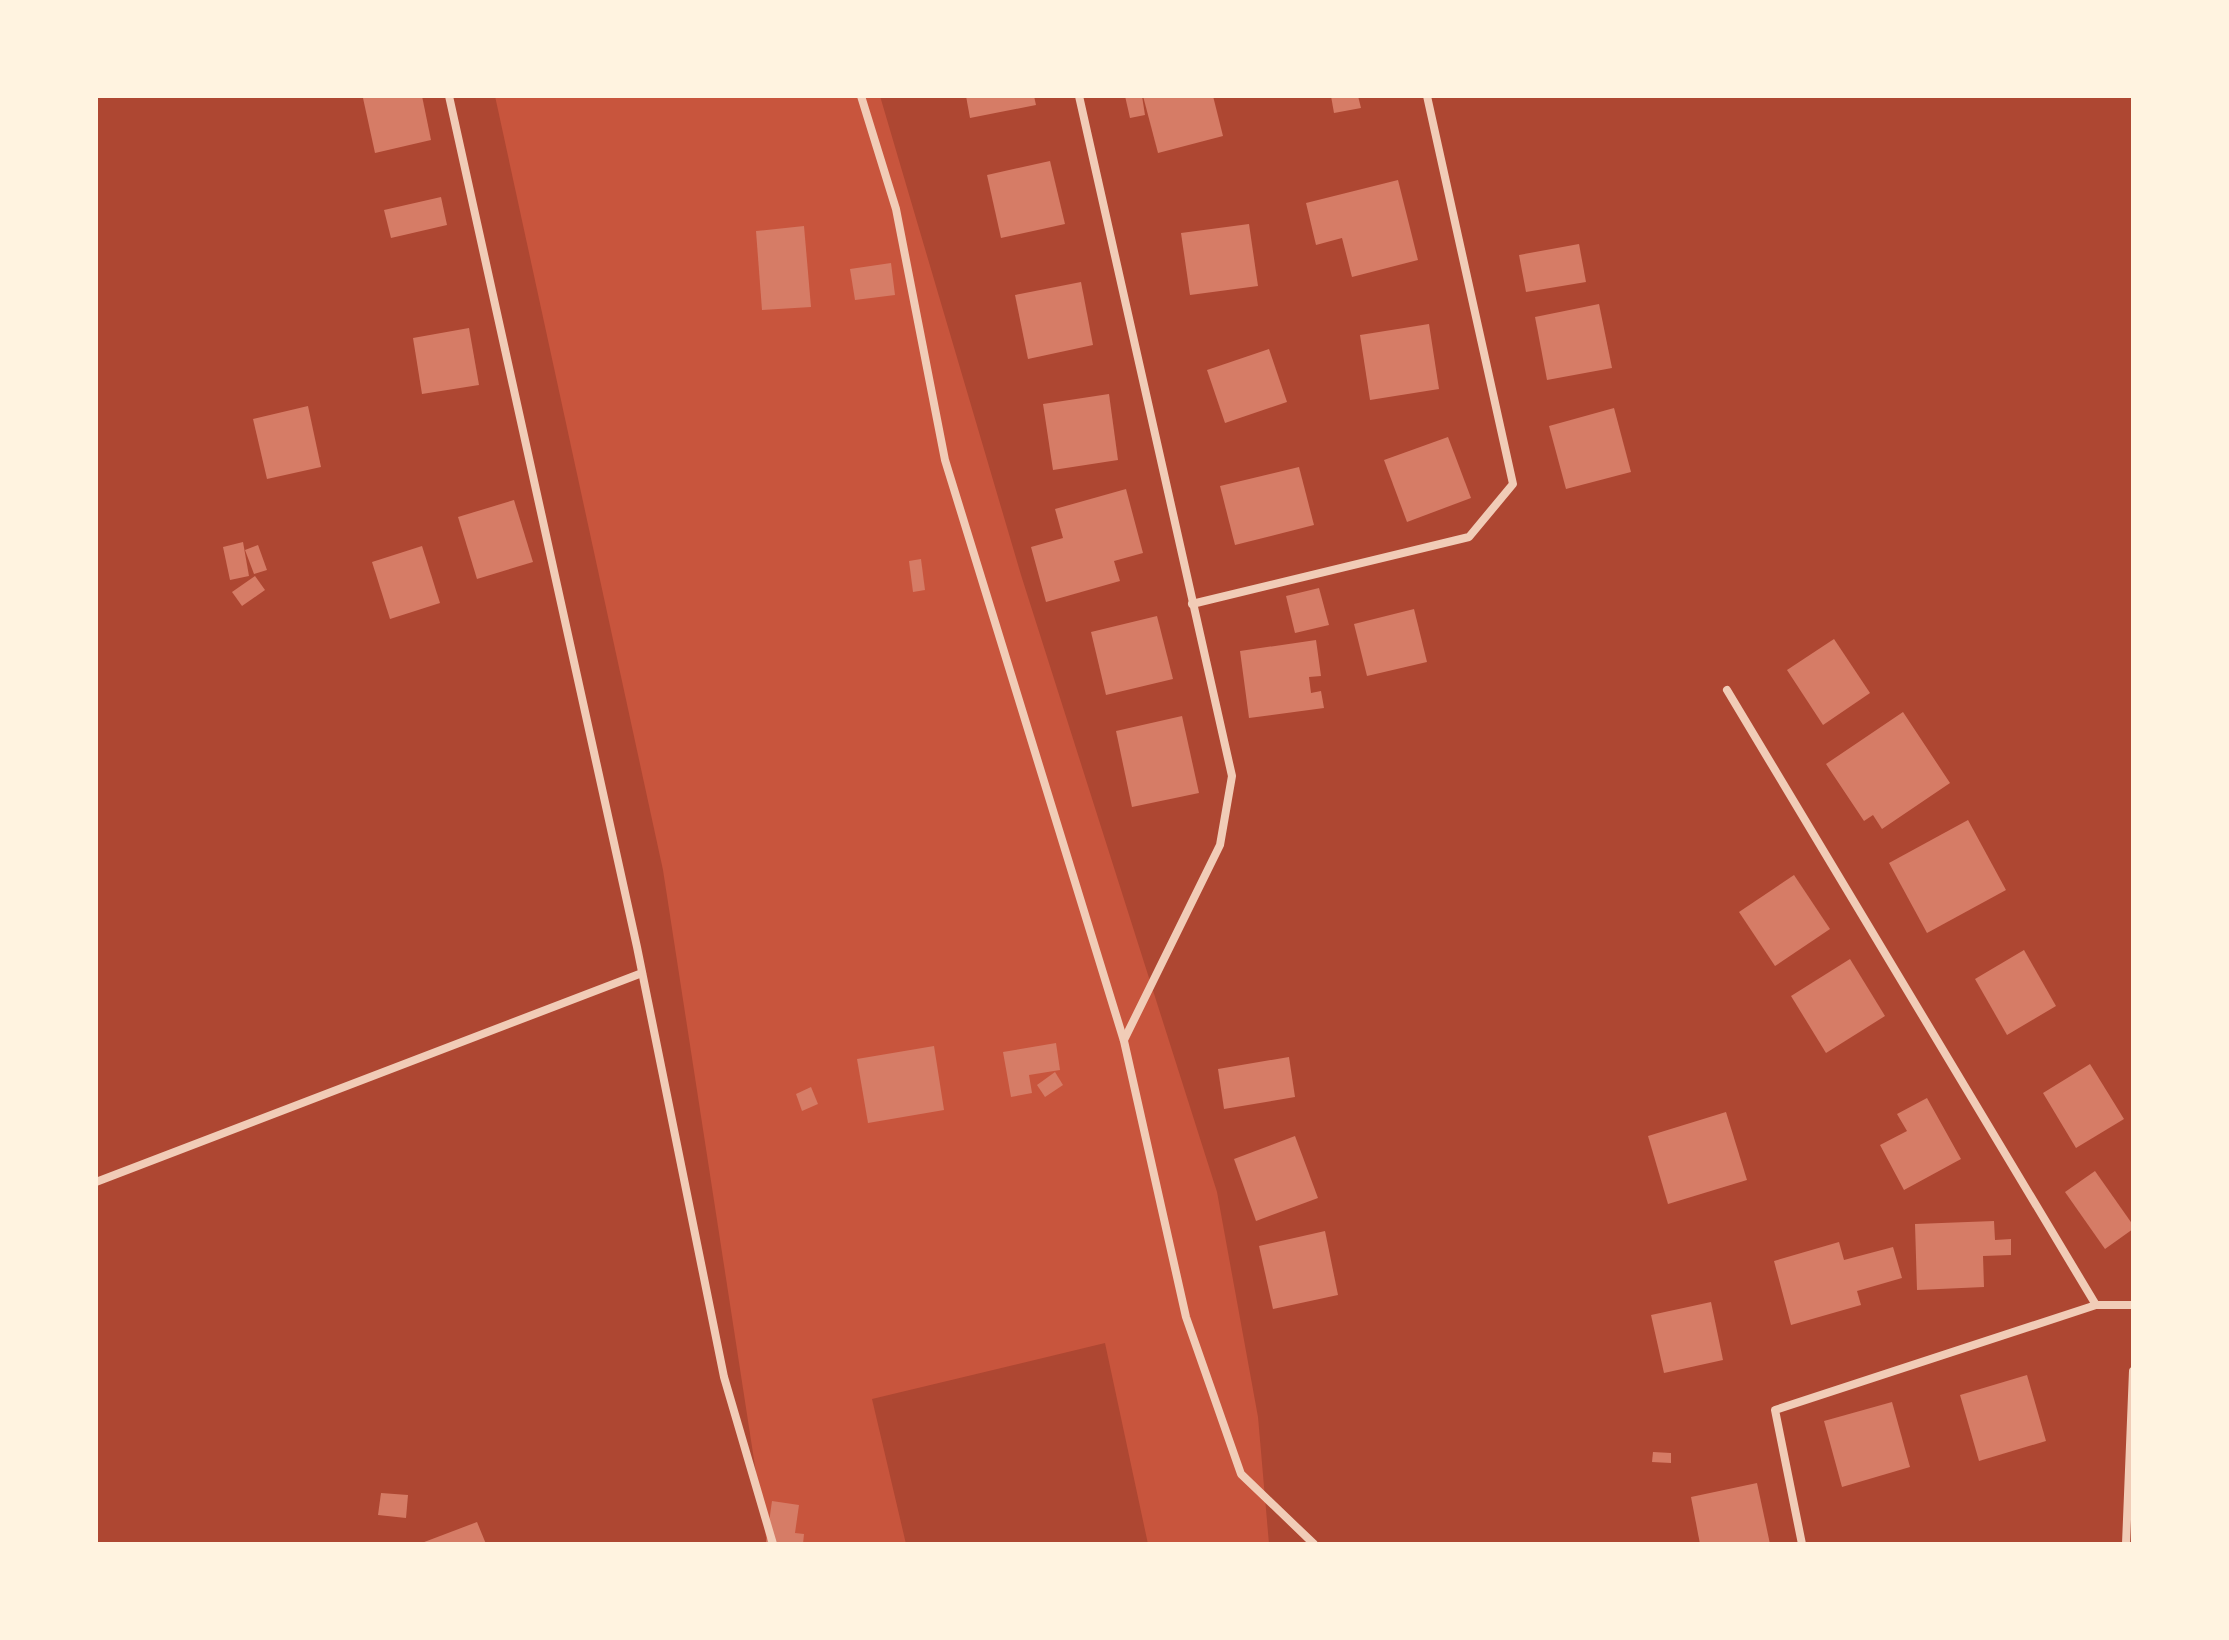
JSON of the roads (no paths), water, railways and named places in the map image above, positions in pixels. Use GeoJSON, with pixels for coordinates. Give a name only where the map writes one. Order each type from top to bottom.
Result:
{"type":"FeatureCollection","features":[{"type":"Feature","properties":{"kind":"street"},"geometry":{"type":"LineString","coordinates":[[449,96],[642,973],[724,1377],[773,1544]]}},
{"type":"Feature","properties":{"kind":"street"},"geometry":{"type":"LineString","coordinates":[[861,96],[896,209],[945,460],[1124,1041],[1186,1317],[1241,1474],[1314,1544]]}},
{"type":"Feature","properties":{"kind":"street"},"geometry":{"type":"LineString","coordinates":[[1079,96],[1232,776],[1220,845],[1124,1041]]}},
{"type":"Feature","properties":{"kind":"street"},"geometry":{"type":"LineString","coordinates":[[1192,604],[1469,537],[1513,484],[1427,96]]}},
{"type":"Feature","properties":{"kind":"street"},"geometry":{"type":"LineString","coordinates":[[1727,690],[2096,1305]]}},
{"type":"Feature","properties":{"kind":"street"},"geometry":{"type":"LineString","coordinates":[[96,1182],[642,973]]}},
{"type":"Feature","properties":{"kind":"street"},"geometry":{"type":"LineString","coordinates":[[1802,1544],[1775,1410],[2096,1305],[2133,1305]]}},
{"type":"Feature","properties":{"kind":"street"},"geometry":{"type":"LineString","coordinates":[[2126,1544],[2133,1371]]}}]}
